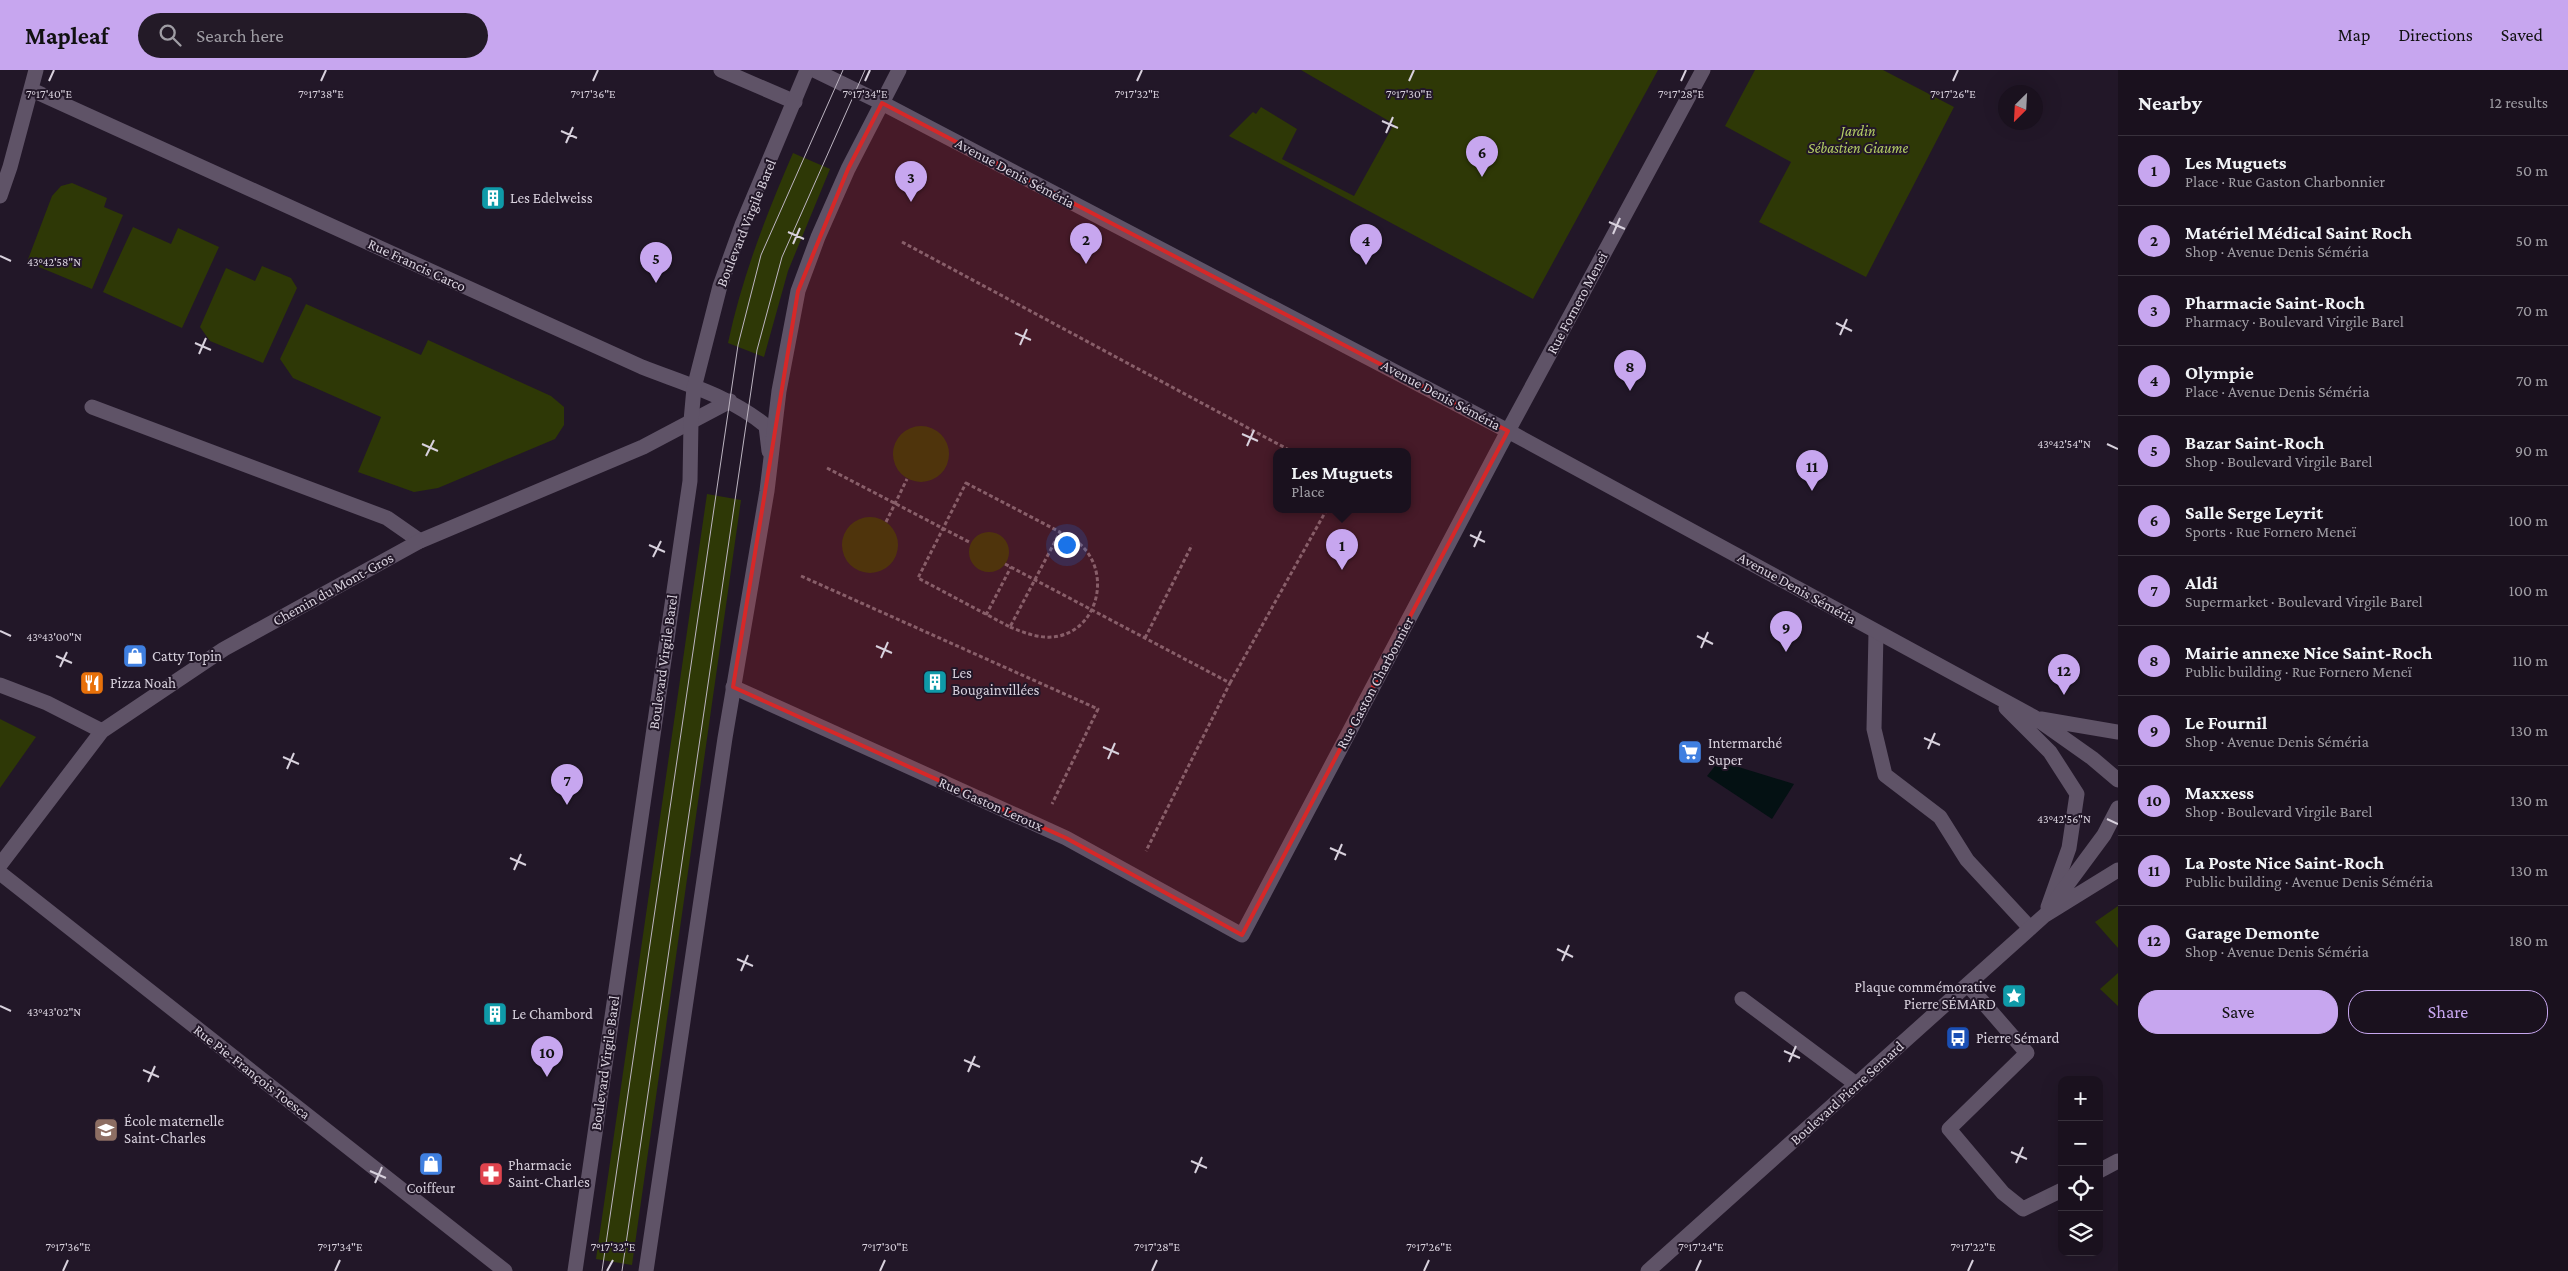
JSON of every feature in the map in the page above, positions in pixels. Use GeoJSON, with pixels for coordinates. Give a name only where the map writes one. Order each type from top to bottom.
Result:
{"type":"FeatureCollection","features":[{"type":"Feature","properties":{"kind":"street"},"geometry":{"type":"LineString","coordinates":[[0,196],[32,90],[36,70]]}},
{"type":"Feature","properties":{"kind":"street"},"geometry":{"type":"LineString","coordinates":[[721,70],[795,102]]}},
{"type":"Feature","properties":{"kind":"street","name":"Boulevard Virgile Barel"},"geometry":{"type":"LineString","coordinates":[[575,1271],[690,482],[691,421],[694,388],[720,286],[742,225],[808,70]]}},
{"type":"Feature","properties":{"kind":"street"},"geometry":{"type":"LineString","coordinates":[[814,70],[882,103]]}},
{"type":"Feature","properties":{"kind":"street"},"geometry":{"type":"LineString","coordinates":[[646,1271],[733,687],[771,464],[780,391],[798,291],[818,237],[848,169],[898,70]]}},
{"type":"Feature","properties":{"kind":"street","name":"Rue Fornero Meneï"},"geometry":{"type":"LineString","coordinates":[[1508,431],[1703,70]]}},
{"type":"Feature","properties":{"kind":"street","name":"Rue Francis Carco"},"geometry":{"type":"LineString","coordinates":[[32,90],[642,367],[730,401],[747,410],[766,426],[771,464]]}},
{"type":"Feature","properties":{"kind":"street","name":"Avenue Denis Séméria"},"geometry":{"type":"LineString","coordinates":[[882,103],[1508,431],[2034,717],[2092,758],[2118,780]]}},
{"type":"Feature","properties":{"kind":"street","name":"Chemin du Mont-Gros"},"geometry":{"type":"LineString","coordinates":[[0,865],[102,731],[224,649],[420,541],[643,447],[730,401]]}},
{"type":"Feature","properties":{"kind":"street"},"geometry":{"type":"LineString","coordinates":[[92,407],[386,518],[420,541]]}},
{"type":"Feature","properties":{"kind":"street","name":"Rue Gaston Charbonnier"},"geometry":{"type":"LineString","coordinates":[[1242,935],[1508,431]]}},
{"type":"Feature","properties":{"kind":"street"},"geometry":{"type":"LineString","coordinates":[[1876,632],[1874,729],[1885,775],[1940,817],[1967,860],[2030,928]]}},
{"type":"Feature","properties":{"kind":"street"},"geometry":{"type":"LineString","coordinates":[[0,685],[47,703],[102,731]]}},
{"type":"Feature","properties":{"kind":"street","name":"Rue Gaston Leroux"},"geometry":{"type":"LineString","coordinates":[[733,687],[1040,827],[1133,875],[1242,935]]}},
{"type":"Feature","properties":{"kind":"street","name":"Avenue Denis Séméria"},"geometry":{"type":"LineString","coordinates":[[1994,696],[2050,752],[2077,794],[2069,848],[2045,915]]}},
{"type":"Feature","properties":{"kind":"street","name":"Avenue Denis Séméria"},"geometry":{"type":"LineString","coordinates":[[2034,717],[2118,732]]}},
{"type":"Feature","properties":{"kind":"street","name":"Boulevard Pierre Semard"},"geometry":{"type":"LineString","coordinates":[[2045,915],[2104,835],[2118,808]]}},
{"type":"Feature","properties":{"kind":"street","name":"Boulevard Pierre Semard"},"geometry":{"type":"LineString","coordinates":[[1648,1271],[2045,915],[2118,870]]}},
{"type":"Feature","properties":{"kind":"street","name":"Rue Pie-François Toesca"},"geometry":{"type":"LineString","coordinates":[[0,873],[505,1271]]}},
{"type":"Feature","properties":{"kind":"street"},"geometry":{"type":"LineString","coordinates":[[1968,985],[2027,1053],[1949,1129],[2003,1192],[2024,1209],[2058,1192]]}},
{"type":"Feature","properties":{"kind":"street"},"geometry":{"type":"LineString","coordinates":[[1742,999],[1856,1084]]}},
{"type":"Feature","properties":{"kind":"street"},"geometry":{"type":"LineString","coordinates":[[2103,1169],[2118,1161]]}},
{"type":"Feature","properties":{"kind":"path"},"geometry":{"type":"LineString","coordinates":[[902,242],[1285,448]]}},
{"type":"Feature","properties":{"kind":"path"},"geometry":{"type":"LineString","coordinates":[[827,468],[971,543]]}},
{"type":"Feature","properties":{"kind":"path"},"geometry":{"type":"LineString","coordinates":[[886,522],[907,479]]}},
{"type":"Feature","properties":{"kind":"path"},"geometry":{"type":"LineString","coordinates":[[966,483],[1081,544],[1095,567],[1099,578],[1098,596],[1091,610],[1075,631],[1057,637],[1038,637],[1010,627],[918,578],[943,529],[966,483]]}},
{"type":"Feature","properties":{"kind":"path"},"geometry":{"type":"LineString","coordinates":[[1133,875],[1230,683],[1326,513]]}},
{"type":"Feature","properties":{"kind":"path"},"geometry":{"type":"LineString","coordinates":[[1010,627],[1060,532]]}},
{"type":"Feature","properties":{"kind":"path"},"geometry":{"type":"LineString","coordinates":[[1145,638],[1192,545]]}},
{"type":"Feature","properties":{"kind":"path"},"geometry":{"type":"LineString","coordinates":[[1005,564],[1230,683]]}},
{"type":"Feature","properties":{"kind":"path"},"geometry":{"type":"LineString","coordinates":[[986,615],[1011,567]]}},
{"type":"Feature","properties":{"kind":"path"},"geometry":{"type":"LineString","coordinates":[[801,576],[1098,709],[1040,827]]}},
{"type":"Feature","properties":{"kind":"highlighted area"},"geometry":{"type":"Polygon","coordinates":[[[882,103],[1508,431],[1242,935],[1066,838],[733,687],[798,291],[848,169],[882,103]]]}},
{"type":"Feature","properties":{"kind":"green space"},"geometry":{"type":"Polygon","coordinates":[[[1301,70],[1658,70],[1533,299],[1229,136],[1253,112],[1256,114],[1261,107],[1297,129],[1282,159],[1354,196],[1394,124],[1301,70]]]}},
{"type":"Feature","properties":{"kind":"green space","name":"Jardin Sébastien Giaume"},"geometry":{"type":"Polygon","coordinates":[[[1755,70],[1883,70],[1954,107],[1866,277],[1759,222],[1791,162],[1725,126],[1755,70]]]}},
{"type":"Feature","properties":{"kind":"green space"},"geometry":{"type":"Polygon","coordinates":[[[793,153],[830,169],[788,271],[764,357],[728,343],[740,294],[756,246],[793,153]]]}},
{"type":"Feature","properties":{"kind":"green space"},"geometry":{"type":"Polygon","coordinates":[[[72,183],[107,198],[104,207],[123,215],[92,289],[27,262],[52,196],[61,186],[72,183]]]}},
{"type":"Feature","properties":{"kind":"green space"},"geometry":{"type":"Polygon","coordinates":[[[133,227],[171,244],[178,228],[219,247],[182,328],[103,292],[133,227]]]}},
{"type":"Feature","properties":{"kind":"green space"},"geometry":{"type":"Polygon","coordinates":[[[262,266],[291,278],[297,288],[263,363],[210,341],[200,327],[226,268],[255,281],[262,266]]]}},
{"type":"Feature","properties":{"kind":"green space"},"geometry":{"type":"Polygon","coordinates":[[[306,304],[421,355],[428,340],[551,396],[564,407],[564,425],[555,439],[438,488],[414,492],[358,472],[381,417],[293,378],[280,359],[306,304]]]}},
{"type":"Feature","properties":{"kind":"green space"},"geometry":{"type":"Polygon","coordinates":[[[921,426],[932,428],[941,434],[947,443],[949,454],[947,465],[941,474],[932,480],[921,482],[910,480],[901,474],[895,465],[893,454],[895,443],[901,434],[910,428],[921,426]]]}},
{"type":"Feature","properties":{"kind":"green space"},"geometry":{"type":"Polygon","coordinates":[[[707,494],[741,500],[632,1265],[596,1259],[707,494]]]}},
{"type":"Feature","properties":{"kind":"green space"},"geometry":{"type":"Polygon","coordinates":[[[865,517],[875,517],[890,525],[896,534],[898,545],[896,556],[890,565],[875,573],[865,573],[854,568],[847,561],[842,550],[842,540],[847,529],[854,522],[865,517]]]}},
{"type":"Feature","properties":{"kind":"green space"},"geometry":{"type":"Polygon","coordinates":[[[989,532],[1003,538],[1009,552],[1003,566],[989,572],[975,566],[969,552],[975,538],[989,532]]]}},
{"type":"Feature","properties":{"kind":"green space"},"geometry":{"type":"Polygon","coordinates":[[[0,719],[36,737],[0,788],[0,719]]]}},
{"type":"Feature","properties":{"kind":"green space"},"geometry":{"type":"Polygon","coordinates":[[[2118,906],[2118,948],[2095,922],[2118,906]]]}},
{"type":"Feature","properties":{"kind":"green space"},"geometry":{"type":"Polygon","coordinates":[[[2118,973],[2118,1006],[2100,989],[2118,973]]]}},
{"type":"Feature","properties":{"kind":"shaded area"},"geometry":{"type":"Polygon","coordinates":[[[1719,761],[1794,784],[1772,819],[1707,776],[1719,761]]]}},
{"type":"Feature","properties":{"kind":"tram line"},"geometry":{"type":"LineString","coordinates":[[602,1271],[738,345],[761,255],[843,70]]}},
{"type":"Feature","properties":{"kind":"tram line"},"geometry":{"type":"LineString","coordinates":[[622,1271],[757,350],[782,257],[865,70]]}},
{"type":"Feature","properties":{"kind":"place","name":"Salle Serge Leyrit"},"geometry":{"type":"Point","coordinates":[1482,177]}},
{"type":"Feature","properties":{"kind":"place","name":"Les Edelweiss"},"geometry":{"type":"Point","coordinates":[493,198]}},
{"type":"Feature","properties":{"kind":"place","name":"Pharmacie Saint-Roch"},"geometry":{"type":"Point","coordinates":[911,202]}},
{"type":"Feature","properties":{"kind":"place","name":"Matériel Médical Saint Roch"},"geometry":{"type":"Point","coordinates":[1086,264]}},
{"type":"Feature","properties":{"kind":"place","name":"Olympie"},"geometry":{"type":"Point","coordinates":[1366,265]}},
{"type":"Feature","properties":{"kind":"place","name":"Bazar Saint-Roch"},"geometry":{"type":"Point","coordinates":[656,283]}},
{"type":"Feature","properties":{"kind":"place","name":"Mairie annexe Nice Saint-Roch"},"geometry":{"type":"Point","coordinates":[1630,391]}},
{"type":"Feature","properties":{"kind":"place","name":"La Poste Nice Saint-Roch"},"geometry":{"type":"Point","coordinates":[1812,491]}},
{"type":"Feature","properties":{"kind":"place","name":"Les Muguets"},"geometry":{"type":"Point","coordinates":[1342,570]}},
{"type":"Feature","properties":{"kind":"place","name":"Le Fournil"},"geometry":{"type":"Point","coordinates":[1786,652]}},
{"type":"Feature","properties":{"kind":"place","name":"Catty Topin"},"geometry":{"type":"Point","coordinates":[135,656]}},
{"type":"Feature","properties":{"kind":"place","name":"Les Bougainvillées"},"geometry":{"type":"Point","coordinates":[935,682]}},
{"type":"Feature","properties":{"kind":"place","name":"Pizza Noah"},"geometry":{"type":"Point","coordinates":[92,683]}},
{"type":"Feature","properties":{"kind":"place","name":"Garage Demonte"},"geometry":{"type":"Point","coordinates":[2064,695]}},
{"type":"Feature","properties":{"kind":"place","name":"Intermarché Super"},"geometry":{"type":"Point","coordinates":[1690,752]}},
{"type":"Feature","properties":{"kind":"place","name":"Aldi"},"geometry":{"type":"Point","coordinates":[567,805]}},
{"type":"Feature","properties":{"kind":"place","name":"Plaque commémorative Pierre SÉMARD"},"geometry":{"type":"Point","coordinates":[2014,996]}},
{"type":"Feature","properties":{"kind":"place","name":"Le Chambord"},"geometry":{"type":"Point","coordinates":[495,1014]}},
{"type":"Feature","properties":{"kind":"place","name":"Pierre Sémard"},"geometry":{"type":"Point","coordinates":[1958,1038]}},
{"type":"Feature","properties":{"kind":"place","name":"Maxxess"},"geometry":{"type":"Point","coordinates":[547,1077]}},
{"type":"Feature","properties":{"kind":"place","name":"École maternelle Saint-Charles"},"geometry":{"type":"Point","coordinates":[106,1130]}},
{"type":"Feature","properties":{"kind":"place","name":"Coiffeur"},"geometry":{"type":"Point","coordinates":[431,1164]}},
{"type":"Feature","properties":{"kind":"place","name":"Pharmacie Saint-Charles"},"geometry":{"type":"Point","coordinates":[491,1174]}}]}
